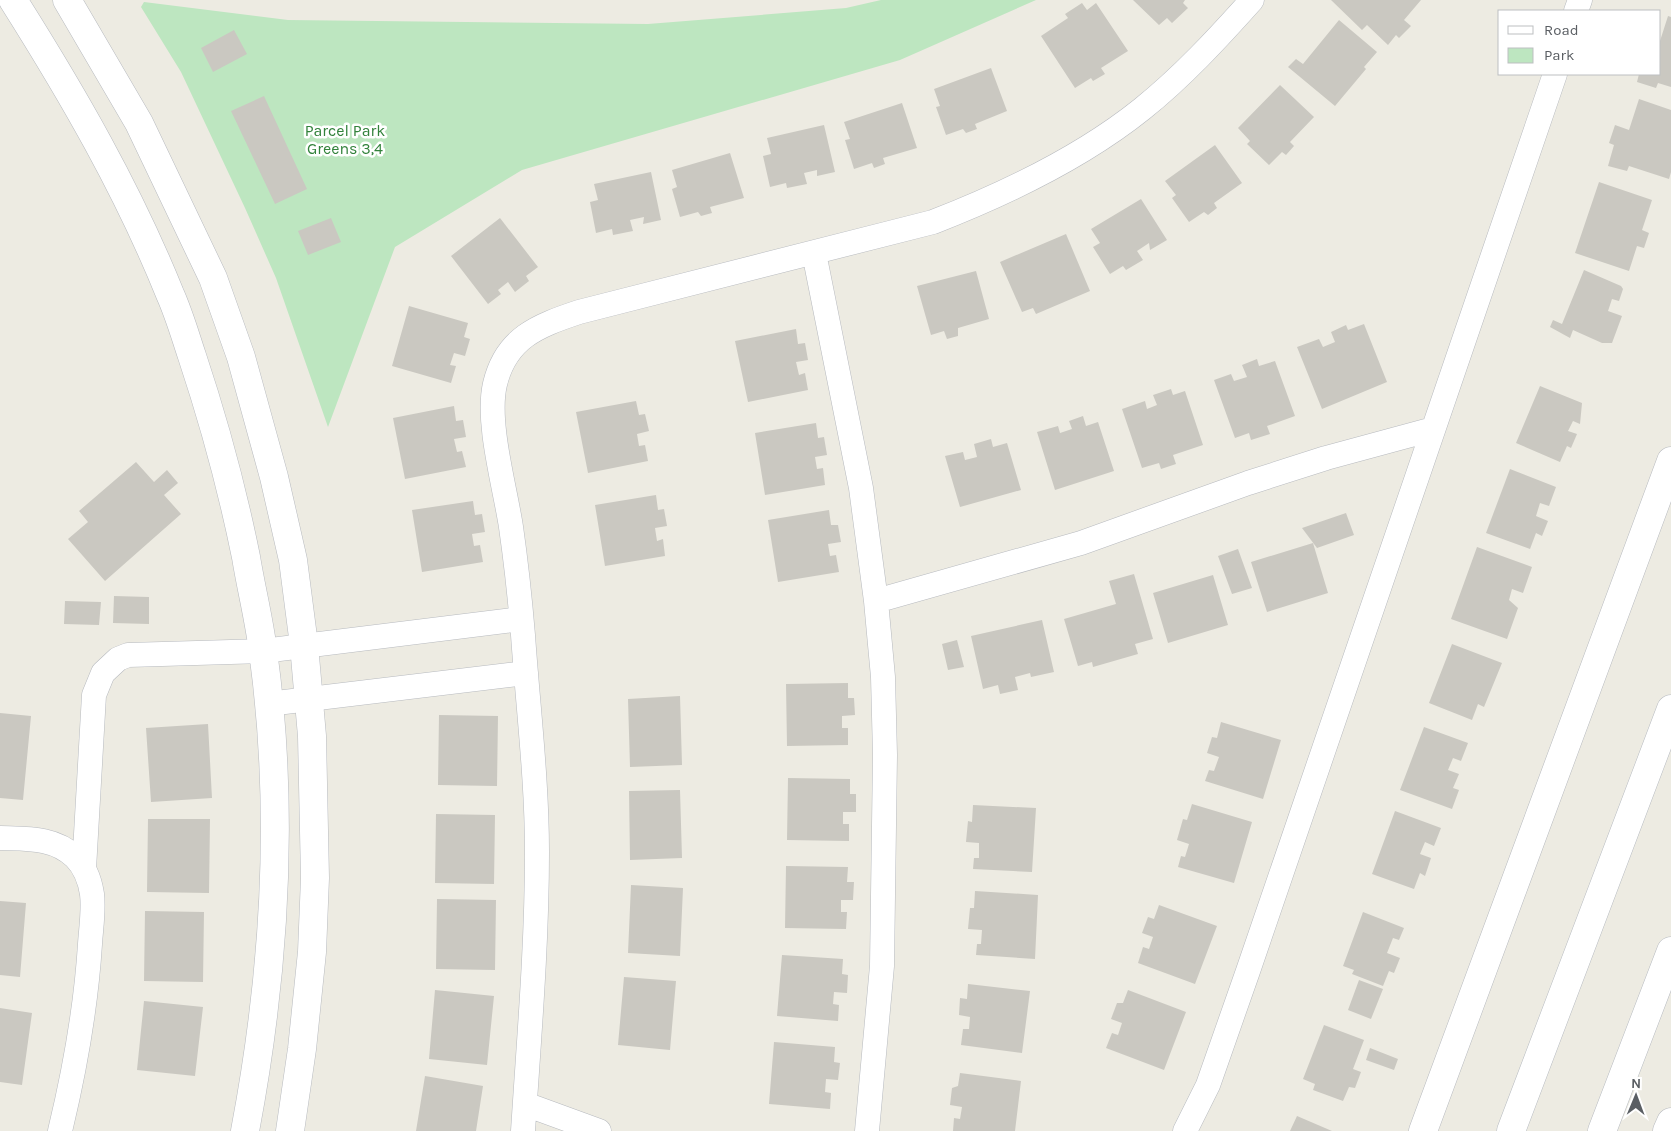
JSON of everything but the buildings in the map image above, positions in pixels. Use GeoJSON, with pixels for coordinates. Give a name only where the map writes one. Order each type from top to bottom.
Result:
{"type":"FeatureCollection","features":[{"type":"Feature","properties":{"kind":"street"},"geometry":{"type":"LineString","coordinates":[[13,0],[74,97],[118,181],[171,295],[215,424],[234,497],[263,651],[274,758],[274,888],[270,953],[258,1062],[245,1131]]}},
{"type":"Feature","properties":{"kind":"street"},"geometry":{"type":"LineString","coordinates":[[67,0],[139,123],[182,209],[216,287],[241,357],[274,476],[293,560],[309,700],[315,869],[312,952],[302,1049],[290,1131]]}},
{"type":"Feature","properties":{"kind":"street"},"geometry":{"type":"LineString","coordinates":[[523,1131],[533,976],[537,851],[521,619],[511,528],[493,410],[494,386],[501,364],[512,346],[525,335],[548,322],[579,312],[933,222],[988,201],[1070,158],[1142,109],[1209,47],[1252,0]]}},
{"type":"Feature","properties":{"kind":"street"},"geometry":{"type":"LineString","coordinates":[[1185,1131],[1208,1085],[1248,971],[1555,75]]}},
{"type":"Feature","properties":{"kind":"street"},"geometry":{"type":"LineString","coordinates":[[814,253],[861,488],[884,677],[882,966],[867,1131]]}},
{"type":"Feature","properties":{"kind":"street"},"geometry":{"type":"LineString","coordinates":[[876,601],[1081,543],[1326,458],[1433,429]]}},
{"type":"Feature","properties":{"kind":"street"},"geometry":{"type":"LineString","coordinates":[[1423,1131],[1671,460]]}},
{"type":"Feature","properties":{"kind":"street"},"geometry":{"type":"LineString","coordinates":[[60,1131],[79,1038],[88,970],[92,897],[84,869],[94,695],[103,673],[118,659],[139,654],[263,651],[521,619]]}},
{"type":"Feature","properties":{"kind":"street"},"geometry":{"type":"LineString","coordinates":[[268,704],[526,673]]}},
{"type":"Feature","properties":{"kind":"street"},"geometry":{"type":"LineString","coordinates":[[1511,1131],[1671,709]]}},
{"type":"Feature","properties":{"kind":"street"},"geometry":{"type":"LineString","coordinates":[[0,838],[42,840],[54,843],[76,858],[84,869]]}},
{"type":"Feature","properties":{"kind":"street"},"geometry":{"type":"LineString","coordinates":[[1602,1131],[1671,953]]}},
{"type":"Feature","properties":{"kind":"street"},"geometry":{"type":"LineString","coordinates":[[525,1104],[599,1131]]}},
{"type":"Feature","properties":{"kind":"street"},"geometry":{"type":"LineString","coordinates":[[1667,1131],[1671,1122]]}},
{"type":"Feature","properties":{"kind":"green space","name":"Parcel Park Greens 3,4"},"geometry":{"type":"Polygon","coordinates":[[[881,0],[1036,0],[900,60],[522,170],[395,247],[328,427],[276,278],[245,208],[181,72],[141,7],[144,2],[288,20],[648,24],[846,8],[881,0]]]}}]}
